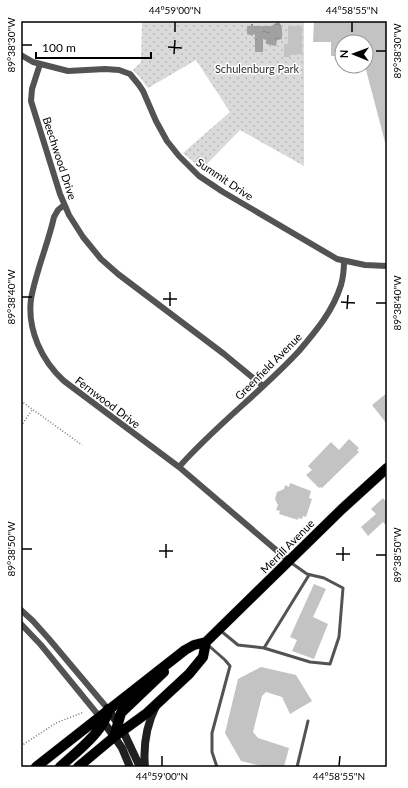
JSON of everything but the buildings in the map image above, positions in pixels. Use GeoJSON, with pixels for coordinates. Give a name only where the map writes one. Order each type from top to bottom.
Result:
{"type":"FeatureCollection","features":[{"type":"Feature","properties":{"kind":"main road","name":"Merrill Avenue"},"geometry":{"type":"LineString","coordinates":[[101,719],[108,709],[185,650],[194,645],[206,642],[360,492],[387,468]]}},
{"type":"Feature","properties":{"kind":"main road","name":"Merrill Avenue"},"geometry":{"type":"LineString","coordinates":[[78,767],[114,737],[120,727],[157,705],[197,665],[204,654],[206,642]]}},
{"type":"Feature","properties":{"kind":"main road"},"geometry":{"type":"LineString","coordinates":[[120,727],[123,712],[185,650]]}},
{"type":"Feature","properties":{"kind":"main road"},"geometry":{"type":"LineString","coordinates":[[145,767],[145,739],[150,719],[157,705]]}},
{"type":"Feature","properties":{"kind":"main road"},"geometry":{"type":"LineString","coordinates":[[108,709],[120,727],[140,767]]}},
{"type":"Feature","properties":{"kind":"main road"},"geometry":{"type":"LineString","coordinates":[[101,719],[126,755],[130,767]]}},
{"type":"Feature","properties":{"kind":"main road"},"geometry":{"type":"LineString","coordinates":[[36,767],[101,719]]}},
{"type":"Feature","properties":{"kind":"main road"},"geometry":{"type":"LineString","coordinates":[[60,767],[92,736],[101,719]]}},
{"type":"Feature","properties":{"kind":"street","name":"Summit Drive"},"geometry":{"type":"LineString","coordinates":[[21,55],[40,64],[68,71],[106,68],[120,70],[130,74],[143,91],[156,121],[167,141],[179,156],[199,176],[337,259],[365,265],[387,266]]}},
{"type":"Feature","properties":{"kind":"street","name":"Beechwood Drive"},"geometry":{"type":"LineString","coordinates":[[40,64],[32,89],[31,102],[64,205],[83,237],[101,259],[118,274],[264,386]]}},
{"type":"Feature","properties":{"kind":"street","name":"Fernwood Drive"},"geometry":{"type":"LineString","coordinates":[[64,205],[58,210],[54,217],[31,300],[32,324],[38,347],[51,368],[64,381],[179,467],[289,561]]}},
{"type":"Feature","properties":{"kind":"street","name":"Greenfield Avenue"},"geometry":{"type":"LineString","coordinates":[[179,467],[208,437],[291,360],[311,337],[327,316],[335,301],[341,284],[344,261]]}},
{"type":"Feature","properties":{"kind":"street"},"geometry":{"type":"LineString","coordinates":[[21,610],[39,627],[108,709]]}},
{"type":"Feature","properties":{"kind":"street"},"geometry":{"type":"LineString","coordinates":[[21,624],[41,645],[101,719]]}},
{"type":"Feature","properties":{"kind":"lane"},"geometry":{"type":"LineString","coordinates":[[219,629],[236,645],[264,648],[307,661],[330,664],[339,637],[343,588],[321,577],[309,575],[289,561]]}},
{"type":"Feature","properties":{"kind":"lane"},"geometry":{"type":"LineString","coordinates":[[264,648],[309,575]]}},
{"type":"Feature","properties":{"kind":"lane"},"geometry":{"type":"LineString","coordinates":[[206,642],[230,666],[212,733],[212,752],[218,767]]}},
{"type":"Feature","properties":{"kind":"lane"},"geometry":{"type":"LineString","coordinates":[[297,767],[308,721]]}},
{"type":"Feature","properties":{"kind":"path"},"geometry":{"type":"LineString","coordinates":[[21,401],[82,444]]}},
{"type":"Feature","properties":{"kind":"path"},"geometry":{"type":"LineString","coordinates":[[21,426],[32,410]]}},
{"type":"Feature","properties":{"kind":"path"},"geometry":{"type":"LineString","coordinates":[[21,746],[56,723],[84,712]]}},
{"type":"Feature","properties":{"kind":"green space","name":"Schulenburg Park"},"geometry":{"type":"Polygon","coordinates":[[[142,21],[304,21],[304,166],[240,130],[202,169],[183,153],[230,112],[196,60],[148,88],[133,70],[141,62],[142,21]]]}},
{"type":"Feature","properties":{"kind":"water"},"geometry":{"type":"Polygon","coordinates":[[[279,21],[282,28],[282,39],[277,40],[276,46],[266,44],[266,40],[263,39],[263,52],[255,52],[255,35],[253,34],[253,36],[247,34],[247,26],[251,26],[251,24],[253,24],[253,26],[271,26],[279,21]]]}}]}
